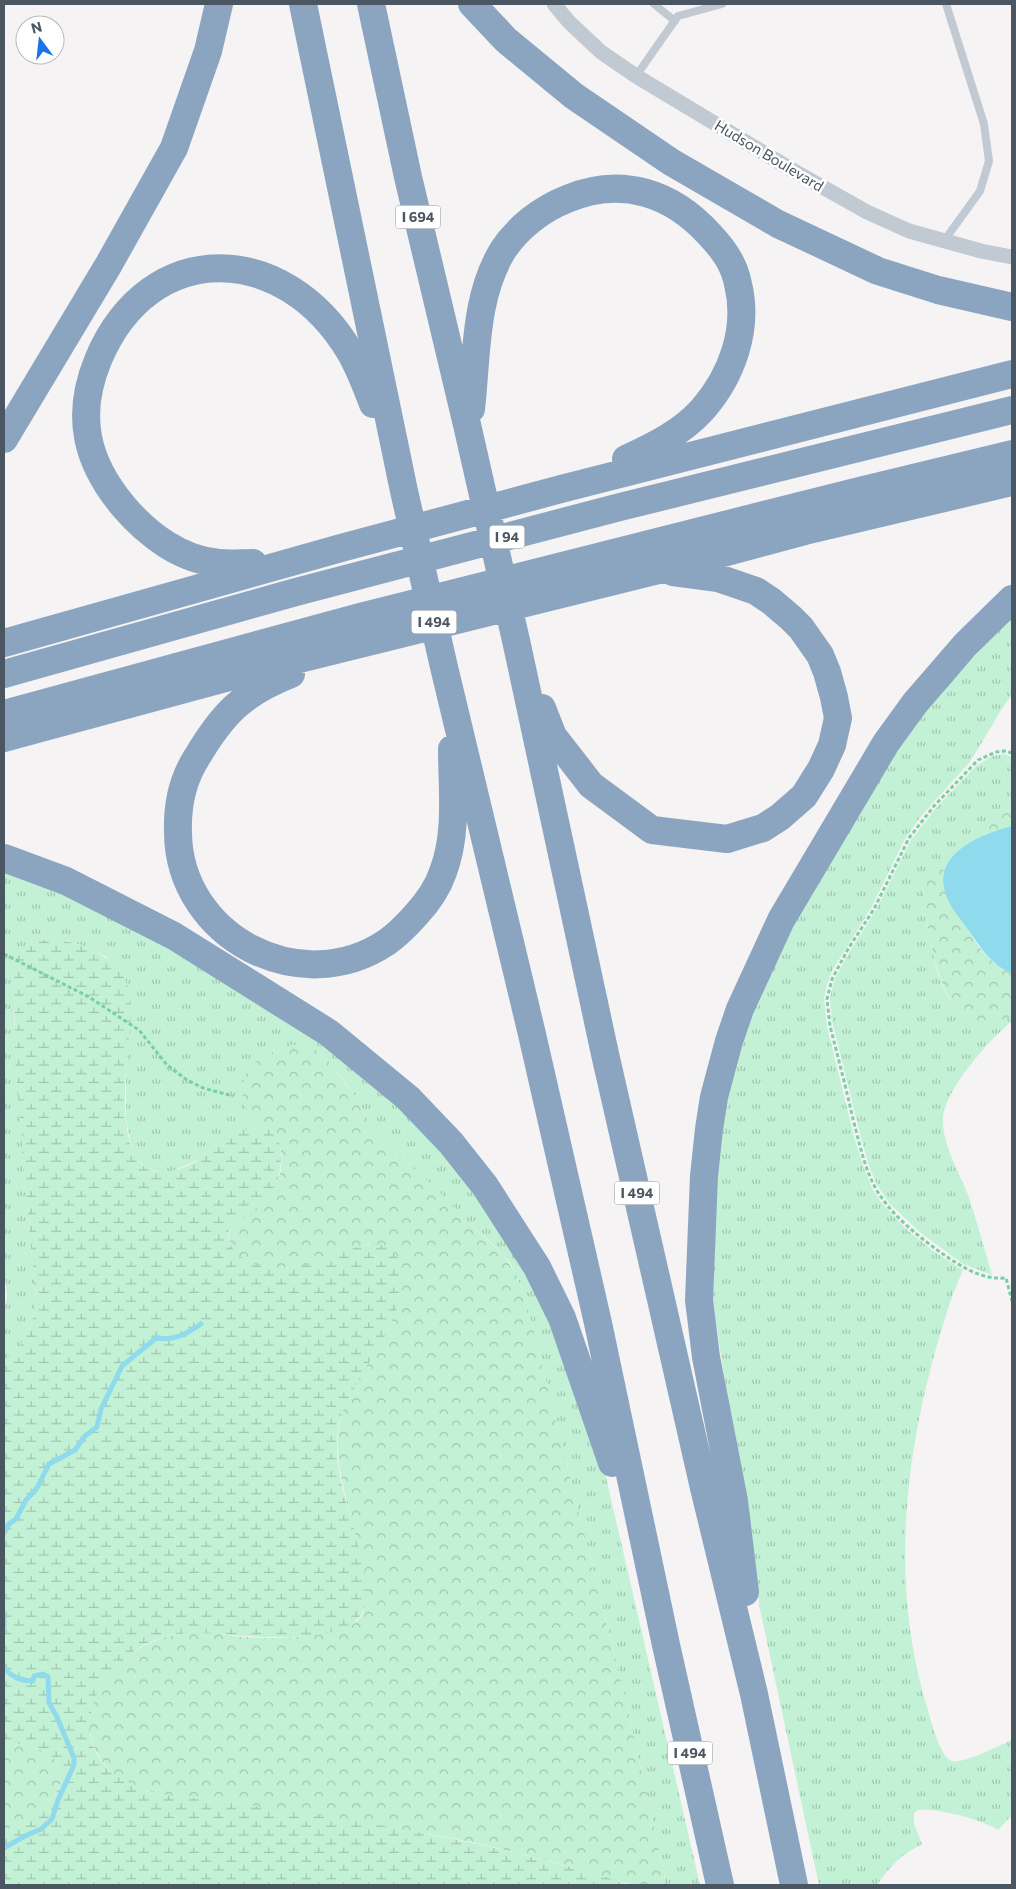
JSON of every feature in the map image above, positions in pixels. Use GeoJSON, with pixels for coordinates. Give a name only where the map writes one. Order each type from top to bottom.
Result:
{"type":"FeatureCollection","features":[{"type":"Feature","properties":{"kind":"highway"},"geometry":{"type":"LineString","coordinates":[[4,439],[109,264],[174,148],[208,51],[220,4]]}},
{"type":"Feature","properties":{"kind":"highway"},"geometry":{"type":"LineString","coordinates":[[303,4],[398,463]]}},
{"type":"Feature","properties":{"kind":"highway","name":"I 694"},"geometry":{"type":"LineString","coordinates":[[370,4],[408,177],[517,645]]}},
{"type":"Feature","properties":{"kind":"highway"},"geometry":{"type":"LineString","coordinates":[[472,4],[506,40],[582,102],[671,162],[778,224],[878,271],[938,290],[1012,307]]}},
{"type":"Feature","properties":{"kind":"highway"},"geometry":{"type":"LineString","coordinates":[[468,429],[478,333],[483,307],[496,265],[511,240],[532,219],[545,210],[585,192],[611,188],[628,189],[654,195],[678,206],[696,220],[720,245],[730,261],[738,284],[740,336],[727,373],[722,384],[702,411],[669,438],[562,489]]}},
{"type":"Feature","properties":{"kind":"highway"},"geometry":{"type":"LineString","coordinates":[[285,564],[218,563],[180,551],[150,534],[107,485],[99,472],[88,439],[85,417],[86,400],[93,372],[109,335],[148,293],[164,282],[180,276],[199,270],[223,267],[271,278],[287,287],[319,312],[349,350],[359,368],[398,463]]}},
{"type":"Feature","properties":{"kind":"highway"},"geometry":{"type":"LineString","coordinates":[[4,643],[562,489],[1012,374]]}},
{"type":"Feature","properties":{"kind":"highway","name":"I 94"},"geometry":{"type":"LineString","coordinates":[[4,674],[296,592],[591,515],[1012,410]]}},
{"type":"Feature","properties":{"kind":"highway"},"geometry":{"type":"LineString","coordinates":[[4,714],[360,617],[1012,454]]}},
{"type":"Feature","properties":{"kind":"highway","name":"I 494"},"geometry":{"type":"LineString","coordinates":[[398,463],[587,1276],[660,1620],[720,1885]]}},
{"type":"Feature","properties":{"kind":"highway"},"geometry":{"type":"LineString","coordinates":[[4,738],[255,670],[1012,482]]}},
{"type":"Feature","properties":{"kind":"highway"},"geometry":{"type":"LineString","coordinates":[[517,645],[553,736],[590,785],[598,791],[652,830],[727,839],[763,828],[780,817],[804,796],[821,769],[832,745],[838,718],[837,710],[827,672],[820,655],[801,628],[781,609],[745,586],[718,578],[675,572],[629,577]]}},
{"type":"Feature","properties":{"kind":"highway"},"geometry":{"type":"LineString","coordinates":[[764,1740],[734,1501],[706,1357],[698,1300],[704,1176],[708,1129],[714,1097],[740,1009],[781,920],[886,743],[940,673],[965,645],[1012,599]]}},
{"type":"Feature","properties":{"kind":"highway"},"geometry":{"type":"LineString","coordinates":[[366,642],[272,681],[248,695],[229,711],[209,735],[185,780],[179,803],[178,826],[179,853],[183,872],[196,899],[216,924],[244,945],[281,961],[303,964],[340,961],[360,955],[386,943],[402,930],[430,899],[443,872],[453,830],[452,699]]}},
{"type":"Feature","properties":{"kind":"highway","name":"I 494"},"geometry":{"type":"LineString","coordinates":[[517,645],[607,1064],[764,1740],[794,1885]]}},
{"type":"Feature","properties":{"kind":"highway"},"geometry":{"type":"LineString","coordinates":[[4,858],[66,881],[174,936],[290,1008],[329,1034],[408,1098],[451,1143],[485,1186],[510,1223],[537,1267],[562,1318],[616,1475],[660,1620]]}},
{"type":"Feature","properties":{"kind":"street","name":"Hudson Boulevard"},"geometry":{"type":"LineString","coordinates":[[554,4],[569,22],[601,52],[636,76],[794,171],[867,212],[909,231],[1012,257]]}},
{"type":"Feature","properties":{"kind":"lane"},"geometry":{"type":"LineString","coordinates":[[654,4],[675,21]]}},
{"type":"Feature","properties":{"kind":"lane"},"geometry":{"type":"LineString","coordinates":[[636,76],[678,16],[722,4]]}},
{"type":"Feature","properties":{"kind":"lane"},"geometry":{"type":"LineString","coordinates":[[944,241],[980,191],[989,161],[984,124],[946,4]]}},
{"type":"Feature","properties":{"kind":"path"},"geometry":{"type":"LineString","coordinates":[[1012,753],[1005,751],[996,752],[978,760],[934,806],[916,828],[903,849],[874,909],[839,964],[829,986],[827,999],[830,1026],[858,1139],[866,1167],[879,1194],[907,1226],[940,1252],[976,1273],[998,1279],[1006,1278],[1012,1301]]}},
{"type":"Feature","properties":{"kind":"path"},"geometry":{"type":"LineString","coordinates":[[5,955],[89,997],[139,1030],[162,1058],[180,1075],[203,1088],[233,1096]]}},
{"type":"Feature","properties":{"kind":"green space"},"geometry":{"type":"Polygon","coordinates":[[[1012,607],[1012,695],[970,762],[922,815],[906,837],[871,908],[832,971],[824,998],[827,1027],[855,1140],[872,1188],[881,1202],[905,1228],[932,1250],[963,1270],[941,1330],[921,1410],[913,1454],[905,1541],[906,1584],[910,1628],[918,1671],[932,1726],[941,1748],[948,1759],[958,1761],[991,1750],[1012,1740],[1012,1815],[998,1830],[959,1815],[918,1810],[914,1813],[914,1824],[922,1844],[896,1861],[877,1885],[819,1885],[760,1609],[715,1316],[712,1290],[716,1155],[734,1066],[769,969],[899,743],[1012,607]]]}},
{"type":"Feature","properties":{"kind":"green space"},"geometry":{"type":"Polygon","coordinates":[[[1005,754],[1012,757],[1012,808],[992,823],[980,837],[957,853],[945,870],[942,869],[922,886],[924,907],[936,966],[945,991],[952,1002],[960,1011],[976,1020],[992,1021],[1012,1016],[1012,1021],[981,1052],[959,1080],[945,1107],[943,1119],[943,1128],[948,1148],[968,1195],[992,1275],[963,1264],[922,1234],[890,1204],[877,1185],[861,1138],[832,1021],[830,999],[834,980],[876,910],[911,840],[936,808],[976,766],[992,756],[1005,754]]]}},
{"type":"Feature","properties":{"kind":"green space"},"geometry":{"type":"Polygon","coordinates":[[[1012,808],[1012,826],[980,837],[992,823],[1012,808]]]}},
{"type":"Feature","properties":{"kind":"green space"},"geometry":{"type":"Polygon","coordinates":[[[4,868],[72,893],[306,1027],[434,1138],[532,1277],[603,1464],[700,1885],[663,1885],[665,1877],[625,1697],[526,1300],[516,1274],[510,1263],[495,1246],[467,1222],[436,1189],[380,1137],[370,1124],[355,1096],[319,1052],[293,1045],[270,1052],[252,1066],[255,1122],[267,1128],[233,1135],[202,1158],[175,1170],[164,1173],[147,1169],[135,1157],[132,1150],[126,1119],[126,1071],[131,1009],[107,957],[67,941],[42,940],[27,945],[19,956],[16,966],[14,1019],[26,1195],[36,1301],[33,1319],[27,1334],[4,1361],[4,1313],[7,1296],[4,1268],[4,868]]]}},
{"type":"Feature","properties":{"kind":"green space"},"geometry":{"type":"Polygon","coordinates":[[[938,868],[945,870],[944,876],[955,903],[969,932],[978,945],[988,957],[1012,973],[1012,1016],[989,1022],[972,1019],[960,1011],[951,1000],[944,986],[934,956],[922,891],[926,874],[938,868]]]}},
{"type":"Feature","properties":{"kind":"green space"},"geometry":{"type":"Polygon","coordinates":[[[53,939],[80,945],[104,957],[123,975],[128,987],[131,1002],[131,1019],[125,1084],[125,1108],[130,1143],[135,1156],[142,1165],[151,1170],[161,1172],[183,1168],[205,1156],[226,1139],[238,1133],[258,1127],[270,1129],[280,1144],[279,1176],[266,1201],[251,1214],[238,1221],[228,1232],[230,1243],[237,1253],[251,1263],[286,1268],[306,1265],[356,1248],[381,1245],[391,1249],[398,1258],[402,1279],[400,1300],[392,1321],[346,1405],[339,1424],[337,1439],[337,1455],[342,1486],[366,1578],[367,1594],[364,1609],[354,1622],[337,1631],[315,1635],[264,1637],[186,1633],[155,1640],[141,1647],[111,1672],[95,1699],[91,1714],[90,1730],[98,1757],[116,1775],[154,1792],[311,1814],[453,1839],[557,1864],[619,1881],[627,1885],[4,1885],[4,1832],[46,1804],[57,1791],[61,1777],[58,1764],[46,1752],[31,1746],[4,1742],[4,1361],[27,1334],[33,1319],[36,1301],[15,1058],[14,974],[18,956],[27,945],[35,941],[53,939]]]}},
{"type":"Feature","properties":{"kind":"green space"},"geometry":{"type":"Polygon","coordinates":[[[292,1045],[302,1045],[311,1048],[319,1052],[328,1061],[355,1096],[370,1124],[380,1137],[436,1188],[467,1222],[502,1253],[516,1274],[526,1300],[625,1697],[665,1877],[663,1885],[625,1883],[534,1857],[447,1837],[152,1792],[127,1783],[116,1776],[99,1757],[94,1746],[90,1722],[95,1696],[102,1682],[112,1670],[136,1650],[165,1637],[196,1632],[257,1638],[308,1636],[355,1622],[362,1616],[365,1607],[367,1598],[338,1456],[338,1433],[346,1402],[386,1332],[394,1314],[399,1294],[401,1272],[369,1244],[312,1264],[272,1268],[242,1259],[235,1252],[229,1239],[229,1232],[232,1227],[278,1178],[281,1164],[281,1153],[277,1137],[272,1131],[254,1121],[250,1116],[243,1097],[242,1086],[249,1069],[256,1062],[273,1051],[292,1045]]]}},
{"type":"Feature","properties":{"kind":"green space"},"geometry":{"type":"Polygon","coordinates":[[[4,1742],[31,1746],[46,1752],[58,1764],[61,1777],[57,1791],[46,1804],[4,1832],[4,1742]]]}},
{"type":"Feature","properties":{"kind":"water"},"geometry":{"type":"Polygon","coordinates":[[[1012,826],[1012,973],[999,966],[987,956],[954,910],[945,893],[944,874],[948,863],[965,846],[989,833],[1012,826]]]}},
{"type":"Feature","properties":{"kind":"waterway"},"geometry":{"type":"LineString","coordinates":[[4,1533],[9,1524],[16,1519],[26,1500],[37,1488],[49,1464],[75,1450],[85,1436],[97,1427],[101,1409],[122,1366],[156,1338],[175,1338],[201,1324]]}},
{"type":"Feature","properties":{"kind":"waterway"},"geometry":{"type":"LineString","coordinates":[[4,1616],[4,1626]]}},
{"type":"Feature","properties":{"kind":"waterway"},"geometry":{"type":"LineString","coordinates":[[4,1666],[12,1676],[20,1679],[33,1681],[34,1676],[43,1674],[48,1677],[49,1703],[74,1758],[74,1765],[58,1800],[52,1819],[41,1829],[4,1848]]}}]}
